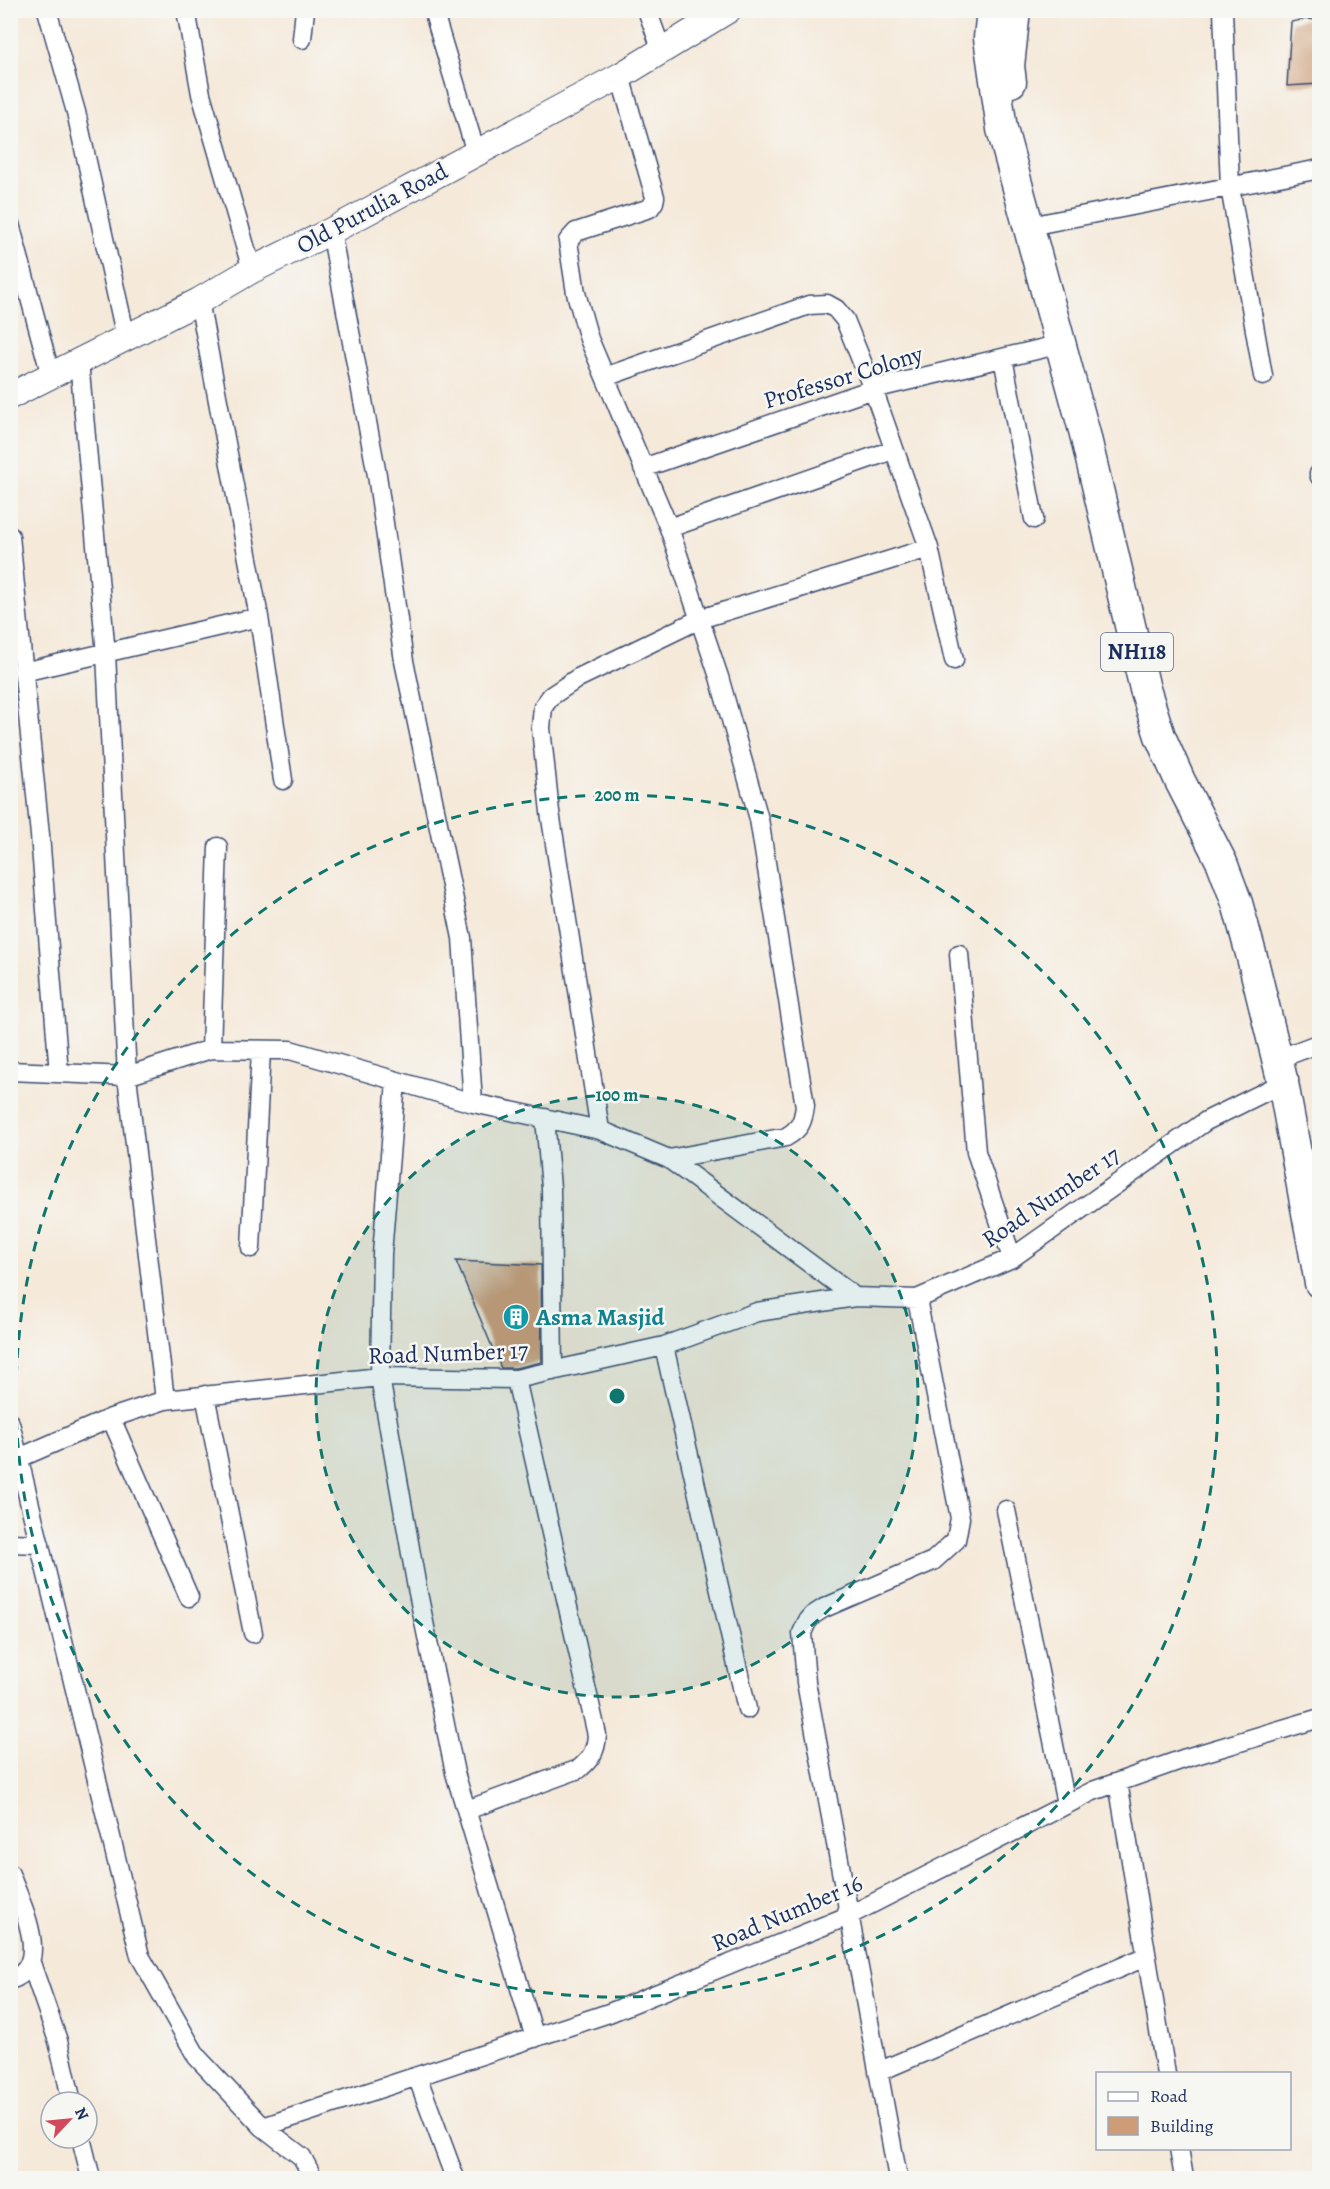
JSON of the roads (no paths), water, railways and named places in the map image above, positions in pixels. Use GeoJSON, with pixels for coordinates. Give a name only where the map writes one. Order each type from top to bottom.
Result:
{"type":"FeatureCollection","features":[{"type":"Feature","properties":{"kind":"highway","name":"NH118"},"geometry":{"type":"LineString","coordinates":[[992,10],[989,38],[1002,129],[1096,477],[1145,689],[1160,736],[1179,781],[1222,863],[1237,903],[1253,961],[1290,1071],[1320,1283]]}},
{"type":"Feature","properties":{"kind":"highway","name":"NH118"},"geometry":{"type":"LineString","coordinates":[[1015,10],[1009,66],[1015,108],[1097,419],[1152,651],[1180,743],[1235,855],[1251,894],[1265,939],[1290,1071],[1320,1200]]}},
{"type":"Feature","properties":{"kind":"main road","name":"Old Purulia Road"},"geometry":{"type":"LineString","coordinates":[[10,396],[199,301],[252,270],[331,231],[620,76],[728,10]]}},
{"type":"Feature","properties":{"kind":"street"},"geometry":{"type":"LineString","coordinates":[[47,10],[76,112],[126,338]]}},
{"type":"Feature","properties":{"kind":"street"},"geometry":{"type":"LineString","coordinates":[[186,10],[201,94],[252,270]]}},
{"type":"Feature","properties":{"kind":"street"},"geometry":{"type":"LineString","coordinates":[[302,39],[305,10]]}},
{"type":"Feature","properties":{"kind":"street"},"geometry":{"type":"LineString","coordinates":[[433,10],[476,153]]}},
{"type":"Feature","properties":{"kind":"street"},"geometry":{"type":"LineString","coordinates":[[647,10],[662,51]]}},
{"type":"Feature","properties":{"kind":"street"},"geometry":{"type":"LineString","coordinates":[[1223,10],[1230,188],[1263,376]]}},
{"type":"Feature","properties":{"kind":"street"},"geometry":{"type":"LineString","coordinates":[[620,76],[655,197],[654,202],[650,208],[576,232],[568,241],[576,293],[589,339],[669,528],[719,677],[759,819],[805,1106],[803,1120],[798,1131],[786,1137],[669,1159]]}},
{"type":"Feature","properties":{"kind":"street"},"geometry":{"type":"LineString","coordinates":[[1046,223],[1320,169]]}},
{"type":"Feature","properties":{"kind":"street"},"geometry":{"type":"LineString","coordinates":[[10,224],[51,376]]}},
{"type":"Feature","properties":{"kind":"street"},"geometry":{"type":"LineString","coordinates":[[331,231],[377,476],[404,661],[462,938],[473,1102]]}},
{"type":"Feature","properties":{"kind":"street"},"geometry":{"type":"LineString","coordinates":[[199,301],[259,617],[283,780]]}},
{"type":"Feature","properties":{"kind":"street"},"geometry":{"type":"LineString","coordinates":[[605,377],[809,305],[827,304],[836,309],[845,320],[873,389],[929,548],[954,660]]}},
{"type":"Feature","properties":{"kind":"street","name":"Professor Colony"},"geometry":{"type":"LineString","coordinates":[[643,468],[873,389],[1061,344]]}},
{"type":"Feature","properties":{"kind":"street"},"geometry":{"type":"LineString","coordinates":[[1003,358],[1034,519]]}},
{"type":"Feature","properties":{"kind":"street"},"geometry":{"type":"LineString","coordinates":[[79,362],[106,654],[127,1076],[165,1400]]}},
{"type":"Feature","properties":{"kind":"street"},"geometry":{"type":"LineString","coordinates":[[669,528],[893,450]]}},
{"type":"Feature","properties":{"kind":"street"},"geometry":{"type":"LineString","coordinates":[[10,536],[40,835],[59,1073]]}},
{"type":"Feature","properties":{"kind":"street"},"geometry":{"type":"LineString","coordinates":[[600,1130],[550,812],[541,728],[543,707],[551,696],[578,678],[700,620],[929,548]]}},
{"type":"Feature","properties":{"kind":"street"},"geometry":{"type":"LineString","coordinates":[[23,672],[259,617]]}},
{"type":"Feature","properties":{"kind":"street"},"geometry":{"type":"LineString","coordinates":[[211,1050],[218,847]]}},
{"type":"Feature","properties":{"kind":"street"},"geometry":{"type":"LineString","coordinates":[[959,954],[976,1152],[1012,1258]]}},
{"type":"Feature","properties":{"kind":"street","name":"Road Number 17"},"geometry":{"type":"LineString","coordinates":[[15,1460],[111,1418],[165,1400],[380,1377],[516,1379],[664,1346],[757,1312],[855,1297],[917,1299],[1012,1258],[1206,1121],[1290,1071],[1320,1042]]}},
{"type":"Feature","properties":{"kind":"street"},"geometry":{"type":"LineString","coordinates":[[10,1071],[127,1076],[211,1050],[290,1050],[473,1102],[600,1130],[669,1159],[855,1297]]}},
{"type":"Feature","properties":{"kind":"street"},"geometry":{"type":"LineString","coordinates":[[251,1248],[261,1050]]}},
{"type":"Feature","properties":{"kind":"street"},"geometry":{"type":"LineString","coordinates":[[396,1081],[382,1254],[380,1377],[417,1588],[455,1773],[535,2038]]}},
{"type":"Feature","properties":{"kind":"street"},"geometry":{"type":"LineString","coordinates":[[545,1118],[551,1188],[553,1371]]}},
{"type":"Feature","properties":{"kind":"street"},"geometry":{"type":"LineString","coordinates":[[898,2178],[806,1682],[802,1633],[807,1622],[824,1608],[933,1561],[956,1540],[959,1532],[960,1518],[917,1299]]}},
{"type":"Feature","properties":{"kind":"street"},"geometry":{"type":"LineString","coordinates":[[664,1346],[747,1709]]}},
{"type":"Feature","properties":{"kind":"street"},"geometry":{"type":"LineString","coordinates":[[467,1810],[579,1769],[590,1759],[597,1748],[597,1735],[516,1379]]}},
{"type":"Feature","properties":{"kind":"street"},"geometry":{"type":"LineString","coordinates":[[205,1395],[253,1633]]}},
{"type":"Feature","properties":{"kind":"street"},"geometry":{"type":"LineString","coordinates":[[111,1418],[189,1597]]}},
{"type":"Feature","properties":{"kind":"street"},"geometry":{"type":"LineString","coordinates":[[10,1423],[15,1460],[40,1544],[140,1956],[197,2057],[263,2127],[302,2157],[313,2178]]}},
{"type":"Feature","properties":{"kind":"street"},"geometry":{"type":"LineString","coordinates":[[1006,1510],[1066,1804]]}},
{"type":"Feature","properties":{"kind":"street"},"geometry":{"type":"LineString","coordinates":[[10,1543],[40,1544]]}},
{"type":"Feature","properties":{"kind":"street","name":"Road Number 16"},"geometry":{"type":"LineString","coordinates":[[263,2127],[609,2013],[848,1916],[1093,1791],[1186,1758],[1320,1718]]}},
{"type":"Feature","properties":{"kind":"street"},"geometry":{"type":"LineString","coordinates":[[1118,1782],[1145,1957],[1166,2072]]}},
{"type":"Feature","properties":{"kind":"street"},"geometry":{"type":"LineString","coordinates":[[10,1874],[31,1932],[31,1964],[58,2041],[69,2090]]}},
{"type":"Feature","properties":{"kind":"street"},"geometry":{"type":"LineString","coordinates":[[878,2072],[1145,1957]]}},
{"type":"Feature","properties":{"kind":"street"},"geometry":{"type":"LineString","coordinates":[[10,1980],[24,1973],[31,1964]]}},
{"type":"Feature","properties":{"kind":"street"},"geometry":{"type":"LineString","coordinates":[[417,2076],[455,2178]]}},
{"type":"Feature","properties":{"kind":"street"},"geometry":{"type":"LineString","coordinates":[[84,2150],[91,2178]]}},
{"type":"Feature","properties":{"kind":"street"},"geometry":{"type":"LineString","coordinates":[[1179,2150],[1184,2178]]}},
{"type":"Feature","properties":{"kind":"place","name":"Asma Masjid"},"geometry":{"type":"Point","coordinates":[516,1317]}}]}
